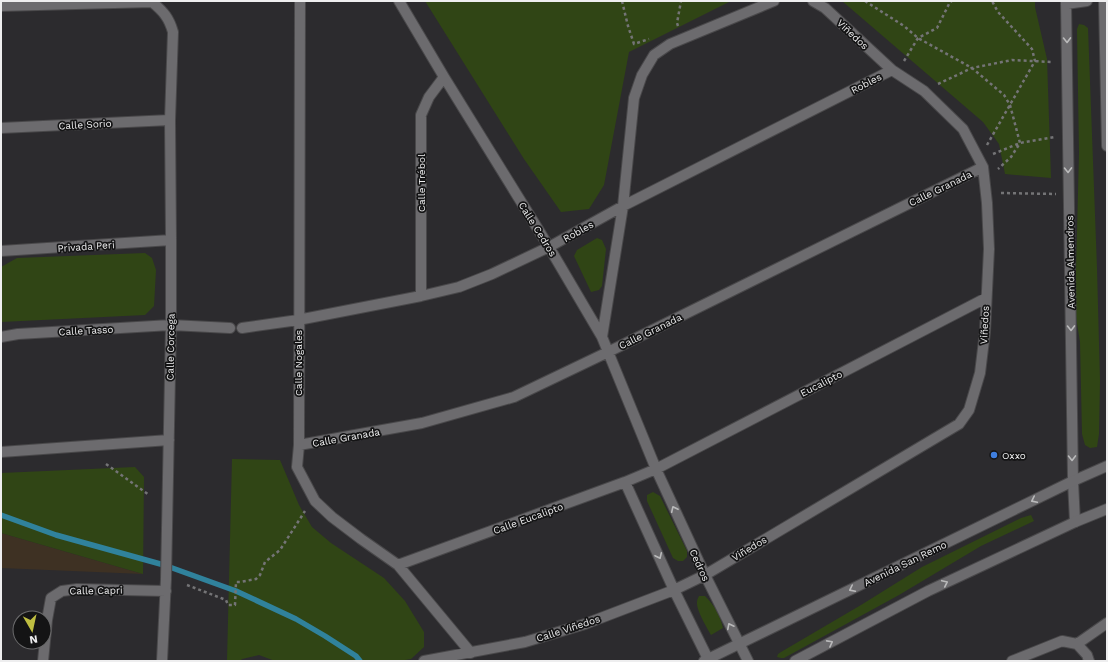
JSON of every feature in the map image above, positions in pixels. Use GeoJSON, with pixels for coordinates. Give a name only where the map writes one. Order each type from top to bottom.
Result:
{"type":"FeatureCollection","features":[{"type":"Feature","properties":{"kind":"street","name":"Calle Nogales"},"geometry":{"type":"LineString","coordinates":[[300,1],[298,320],[299,445],[297,467],[315,501],[332,517],[398,564],[471,653]]}},
{"type":"Feature","properties":{"kind":"street","name":"Calle Cedros"},"geometry":{"type":"LineString","coordinates":[[399,1],[602,337],[656,469]]}},
{"type":"Feature","properties":{"kind":"street"},"geometry":{"type":"LineString","coordinates":[[602,337],[624,206],[634,98],[642,75],[654,55],[670,44],[774,1]]}},
{"type":"Feature","properties":{"kind":"street","name":"Viñedos"},"geometry":{"type":"LineString","coordinates":[[704,575],[959,424],[969,410],[980,373],[985,332],[989,249],[986,193],[982,168],[963,129],[924,91],[892,70],[825,8],[813,1]]}},
{"type":"Feature","properties":{"kind":"street"},"geometry":{"type":"LineString","coordinates":[[1066,3],[1086,1]]}},
{"type":"Feature","properties":{"kind":"street"},"geometry":{"type":"LineString","coordinates":[[1104,1],[1107,146]]}},
{"type":"Feature","properties":{"kind":"street","name":"Calle Corcega"},"geometry":{"type":"LineString","coordinates":[[1,6],[152,2],[162,10],[170,22],[172,32],[170,120],[171,325],[166,591],[162,661]]}},
{"type":"Feature","properties":{"kind":"street","name":"Avenida Almendros"},"geometry":{"type":"LineString","coordinates":[[1066,3],[1073,481],[1075,522]]}},
{"type":"Feature","properties":{"kind":"street","name":"Robles"},"geometry":{"type":"LineString","coordinates":[[242,328],[298,320],[421,296],[459,287],[492,274],[549,247],[624,206],[892,70]]}},
{"type":"Feature","properties":{"kind":"street","name":"Calle Trébol"},"geometry":{"type":"LineString","coordinates":[[421,296],[422,115],[429,97],[444,77]]}},
{"type":"Feature","properties":{"kind":"street","name":"Calle Sorio"},"geometry":{"type":"LineString","coordinates":[[1,128],[170,120]]}},
{"type":"Feature","properties":{"kind":"street","name":"Calle Granada"},"geometry":{"type":"LineString","coordinates":[[299,445],[422,423],[514,396],[608,352],[982,168]]}},
{"type":"Feature","properties":{"kind":"street","name":"Privada Peri"},"geometry":{"type":"LineString","coordinates":[[1,251],[171,240]]}},
{"type":"Feature","properties":{"kind":"street","name":"Eucalipto"},"geometry":{"type":"LineString","coordinates":[[656,469],[986,298]]}},
{"type":"Feature","properties":{"kind":"street","name":"Calle Tasso"},"geometry":{"type":"LineString","coordinates":[[1,337],[18,334],[171,325],[230,328]]}},
{"type":"Feature","properties":{"kind":"street"},"geometry":{"type":"LineString","coordinates":[[1,452],[169,440]]}},
{"type":"Feature","properties":{"kind":"street","name":"Avenida San Remo"},"geometry":{"type":"LineString","coordinates":[[707,660],[1073,481],[1107,466]]}},
{"type":"Feature","properties":{"kind":"street","name":"Calle Eucalipto"},"geometry":{"type":"LineString","coordinates":[[398,564],[625,482],[656,469]]}},
{"type":"Feature","properties":{"kind":"street","name":"Cedros"},"geometry":{"type":"LineString","coordinates":[[656,469],[704,575],[748,661]]}},
{"type":"Feature","properties":{"kind":"street"},"geometry":{"type":"LineString","coordinates":[[625,482],[707,660]]}},
{"type":"Feature","properties":{"kind":"street"},"geometry":{"type":"LineString","coordinates":[[795,661],[928,591],[1075,522],[1107,509]]}},
{"type":"Feature","properties":{"kind":"street","name":"Calle Viñedos"},"geometry":{"type":"LineString","coordinates":[[424,661],[525,642],[584,624],[674,590],[704,575]]}},
{"type":"Feature","properties":{"kind":"street","name":"Calle Capri"},"geometry":{"type":"LineString","coordinates":[[43,661],[51,598],[62,591],[77,589],[166,591]]}},
{"type":"Feature","properties":{"kind":"street"},"geometry":{"type":"LineString","coordinates":[[1077,644],[1107,623]]}},
{"type":"Feature","properties":{"kind":"street"},"geometry":{"type":"LineString","coordinates":[[1012,661],[1062,641],[1077,644],[1087,655],[1089,661]]}},
{"type":"Feature","properties":{"kind":"path"},"geometry":{"type":"LineString","coordinates":[[622,1],[634,44],[654,37]]}},
{"type":"Feature","properties":{"kind":"path"},"geometry":{"type":"LineString","coordinates":[[680,40],[678,22],[681,1]]}},
{"type":"Feature","properties":{"kind":"path"},"geometry":{"type":"LineString","coordinates":[[865,1],[904,26],[918,38],[972,68],[1004,95],[1010,105],[1020,143],[1011,157],[1000,168],[982,168]]}},
{"type":"Feature","properties":{"kind":"path"},"geometry":{"type":"LineString","coordinates":[[904,61],[918,38],[938,28],[950,2],[952,1]]}},
{"type":"Feature","properties":{"kind":"path"},"geometry":{"type":"LineString","coordinates":[[982,168],[1010,105],[1035,61],[1032,49],[998,12],[992,1]]}},
{"type":"Feature","properties":{"kind":"path"},"geometry":{"type":"LineString","coordinates":[[924,91],[972,68],[1012,60],[1067,63]]}},
{"type":"Feature","properties":{"kind":"path"},"geometry":{"type":"LineString","coordinates":[[982,168],[1020,143],[1068,135]]}},
{"type":"Feature","properties":{"kind":"path"},"geometry":{"type":"LineString","coordinates":[[986,193],[1069,194]]}},
{"type":"Feature","properties":{"kind":"path"},"geometry":{"type":"LineString","coordinates":[[106,464],[149,495]]}},
{"type":"Feature","properties":{"kind":"path"},"geometry":{"type":"LineString","coordinates":[[186,585],[226,600],[228,605],[235,605],[236,582],[256,579],[260,575],[265,562],[280,550],[306,510],[315,501]]}},
{"type":"Feature","properties":{"kind":"shaded area"},"geometry":{"type":"Polygon","coordinates":[[[1,533],[143,574],[1,568],[1,533]]]}},
{"type":"Feature","properties":{"kind":"green space"},"geometry":{"type":"Polygon","coordinates":[[[425,1],[731,1],[629,52],[604,185],[589,209],[561,212],[524,159],[425,1]]]}},
{"type":"Feature","properties":{"kind":"green space"},"geometry":{"type":"Polygon","coordinates":[[[842,1],[1035,1],[1035,7],[1047,59],[1051,178],[1005,174],[999,144],[983,122],[842,1]]]}},
{"type":"Feature","properties":{"kind":"green space"},"geometry":{"type":"Polygon","coordinates":[[[1079,24],[1088,28],[1100,381],[1099,434],[1097,447],[1090,448],[1085,445],[1082,434],[1080,342],[1075,311],[1079,153],[1077,29],[1079,24]]]}},
{"type":"Feature","properties":{"kind":"green space"},"geometry":{"type":"Polygon","coordinates":[[[597,238],[602,240],[606,249],[602,286],[599,290],[591,292],[574,256],[577,250],[597,238]]]}},
{"type":"Feature","properties":{"kind":"green space"},"geometry":{"type":"Polygon","coordinates":[[[145,253],[152,258],[156,270],[154,306],[145,315],[1,322],[1,267],[17,258],[145,253]]]}},
{"type":"Feature","properties":{"kind":"green space"},"geometry":{"type":"Polygon","coordinates":[[[232,459],[280,460],[299,505],[312,527],[331,543],[384,578],[405,601],[424,632],[424,647],[411,659],[399,661],[275,661],[259,655],[242,659],[240,661],[227,661],[232,459]]]}},
{"type":"Feature","properties":{"kind":"green space"},"geometry":{"type":"Polygon","coordinates":[[[135,467],[144,477],[143,574],[1,533],[1,473],[135,467]]]}},
{"type":"Feature","properties":{"kind":"green space"},"geometry":{"type":"Polygon","coordinates":[[[653,492],[660,496],[687,551],[687,557],[683,561],[678,561],[673,558],[647,501],[647,495],[653,492]]]}},
{"type":"Feature","properties":{"kind":"green space"},"geometry":{"type":"Polygon","coordinates":[[[1031,515],[1034,521],[981,546],[899,595],[784,658],[777,657],[781,652],[922,567],[1021,518],[1031,515]]]}},
{"type":"Feature","properties":{"kind":"green space"},"geometry":{"type":"Polygon","coordinates":[[[699,596],[705,596],[712,603],[722,623],[723,628],[711,635],[698,610],[697,600],[699,596]]]}},
{"type":"Feature","properties":{"kind":"waterway"},"geometry":{"type":"LineString","coordinates":[[1,515],[56,535],[164,565],[236,591],[296,619],[356,656],[360,661]]}},
{"type":"Feature","properties":{"kind":"place","name":"Oxxo"},"geometry":{"type":"Point","coordinates":[994,455]}}]}
